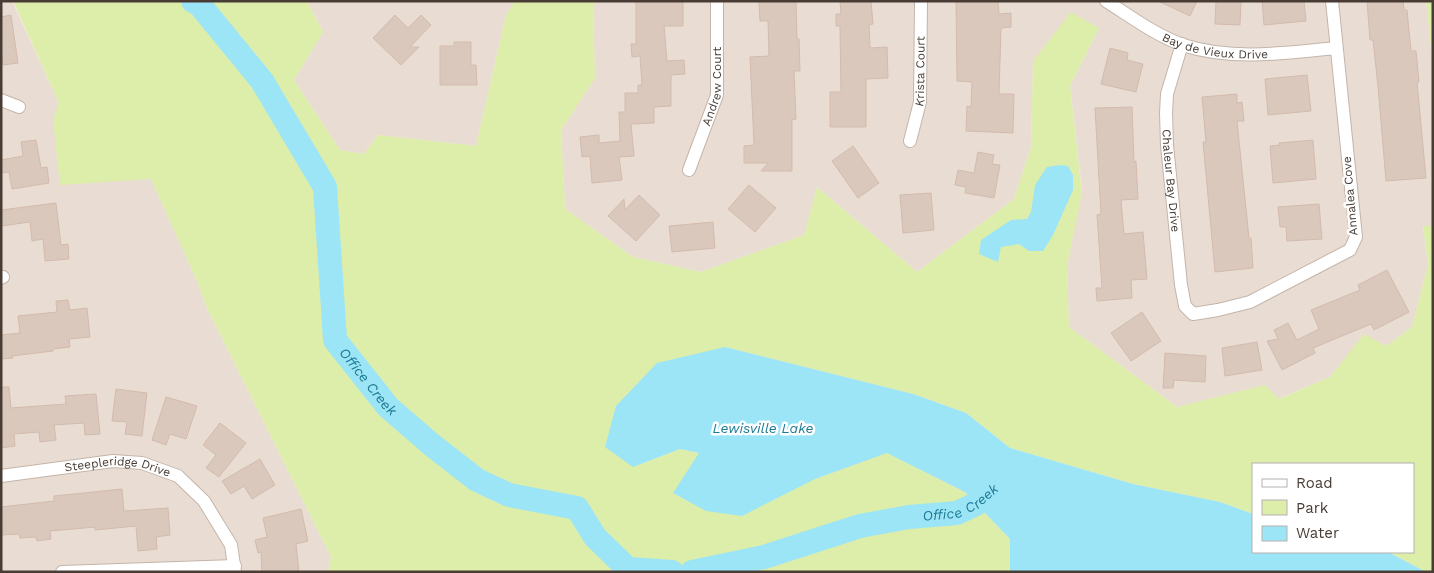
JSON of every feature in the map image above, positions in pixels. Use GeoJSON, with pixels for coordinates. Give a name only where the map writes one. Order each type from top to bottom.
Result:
{"type":"FeatureCollection","features":[{"type":"Feature","properties":{"kind":"street","name":"Andrew Court"},"geometry":{"type":"LineString","coordinates":[[689,170],[717,95],[717,1]]}},
{"type":"Feature","properties":{"kind":"street","name":"Krista Court"},"geometry":{"type":"LineString","coordinates":[[910,141],[920,102],[921,1]]}},
{"type":"Feature","properties":{"kind":"street","name":"Bay de Vieux Drive"},"geometry":{"type":"LineString","coordinates":[[1106,1],[1146,26],[1182,44],[1215,52],[1247,54],[1336,48]]}},
{"type":"Feature","properties":{"kind":"street","name":"Annalea Cove"},"geometry":{"type":"LineString","coordinates":[[1193,314],[1250,302],[1350,250],[1356,238],[1332,1]]}},
{"type":"Feature","properties":{"kind":"street","name":"Chaleur Bay Drive"},"geometry":{"type":"LineString","coordinates":[[1182,44],[1168,94],[1167,144],[1181,285],[1185,306],[1193,314]]}},
{"type":"Feature","properties":{"kind":"street"},"geometry":{"type":"LineString","coordinates":[[1,100],[19,107]]}},
{"type":"Feature","properties":{"kind":"street","name":"Steepleridge Drive"},"geometry":{"type":"LineString","coordinates":[[1,476],[113,461],[142,463],[178,476],[204,501],[232,545],[235,569]]}},
{"type":"Feature","properties":{"kind":"street"},"geometry":{"type":"LineString","coordinates":[[62,572],[235,569]]}},
{"type":"Feature","properties":{"kind":"shaded area"},"geometry":{"type":"Polygon","coordinates":[[[1,1],[12,1],[59,103],[112,92],[196,279],[206,306],[331,557],[328,572],[1,572],[1,1]]]}},
{"type":"Feature","properties":{"kind":"shaded area"},"geometry":{"type":"Polygon","coordinates":[[[307,1],[515,1],[506,15],[476,146],[378,135],[364,154],[340,150],[294,80],[323,32],[307,1]]]}},
{"type":"Feature","properties":{"kind":"shaded area"},"geometry":{"type":"Polygon","coordinates":[[[593,1],[1426,1],[1433,66],[1433,226],[1423,227],[1428,265],[1412,327],[1386,346],[1364,335],[1330,377],[1278,399],[1265,385],[1177,407],[1069,327],[1067,265],[1082,189],[1070,86],[1099,28],[1033,61],[1031,147],[1014,199],[917,272],[817,187],[804,235],[701,272],[633,257],[565,209],[561,130],[595,78],[593,1]]]}},
{"type":"Feature","properties":{"kind":"green space"},"geometry":{"type":"Polygon","coordinates":[[[13,1],[307,1],[323,32],[294,80],[340,150],[364,154],[378,135],[476,146],[506,15],[515,1],[593,1],[595,78],[561,130],[565,209],[633,257],[701,272],[804,235],[817,187],[917,272],[1014,199],[1031,147],[1033,61],[1071,12],[1099,28],[1070,86],[1082,193],[1067,265],[1069,327],[1177,407],[1265,385],[1279,399],[1330,377],[1364,334],[1386,346],[1412,327],[1428,265],[1423,226],[1433,226],[1433,572],[1426,572],[1390,553],[1414,553],[1414,463],[1252,463],[1252,514],[1220,502],[1133,484],[1010,448],[966,413],[913,394],[725,347],[633,467],[680,449],[815,479],[887,452],[965,492],[1010,539],[1010,572],[328,572],[331,557],[206,306],[196,279],[151,179],[60,185],[53,120],[59,103],[13,1]]]}},
{"type":"Feature","properties":{"kind":"green space"},"geometry":{"type":"Polygon","coordinates":[[[1426,1],[1433,1],[1433,66],[1426,1]]]}},
{"type":"Feature","properties":{"kind":"water"},"geometry":{"type":"Polygon","coordinates":[[[1068,166],[1073,175],[1073,190],[1053,235],[1043,251],[1029,251],[1019,244],[1001,247],[998,262],[979,254],[981,240],[1011,220],[1027,219],[1031,212],[1035,185],[1047,167],[1068,166]]]}},
{"type":"Feature","properties":{"kind":"water","name":"Lewisville Lake"},"geometry":{"type":"Polygon","coordinates":[[[725,347],[913,394],[966,413],[1010,448],[1133,484],[1220,502],[1252,514],[1252,553],[1390,553],[1426,572],[1010,572],[1010,539],[965,492],[887,453],[815,479],[742,516],[706,511],[673,493],[699,453],[680,449],[633,467],[605,447],[616,406],[657,363],[725,347]]]}},
{"type":"Feature","properties":{"kind":"building"},"geometry":{"type":"Polygon","coordinates":[[[636,1],[683,1],[683,26],[664,26],[667,61],[684,60],[685,74],[671,75],[671,106],[654,107],[654,123],[631,124],[634,156],[619,157],[622,180],[592,183],[590,156],[582,157],[580,137],[599,135],[599,143],[620,141],[619,112],[625,112],[625,93],[638,93],[638,85],[642,85],[640,56],[632,57],[631,44],[636,44],[636,1]]]}},
{"type":"Feature","properties":{"kind":"building"},"geometry":{"type":"Polygon","coordinates":[[[759,1],[796,1],[800,71],[794,71],[796,119],[792,120],[792,171],[761,171],[768,163],[744,163],[744,146],[754,145],[750,57],[769,56],[768,21],[760,21],[759,1]]]}},
{"type":"Feature","properties":{"kind":"building"},"geometry":{"type":"Polygon","coordinates":[[[840,1],[871,1],[873,24],[869,25],[870,48],[887,47],[888,78],[866,79],[866,127],[830,127],[830,92],[841,92],[840,26],[836,26],[836,14],[841,14],[840,1]]]}},
{"type":"Feature","properties":{"kind":"building"},"geometry":{"type":"Polygon","coordinates":[[[956,1],[998,1],[999,14],[1011,13],[1011,27],[1001,28],[999,94],[1014,94],[1013,133],[966,131],[967,106],[971,107],[972,82],[957,81],[956,1]]]}},
{"type":"Feature","properties":{"kind":"building"},"geometry":{"type":"Polygon","coordinates":[[[1158,1],[1197,1],[1190,16],[1158,1]]]}},
{"type":"Feature","properties":{"kind":"building"},"geometry":{"type":"Polygon","coordinates":[[[1216,1],[1241,1],[1240,25],[1215,24],[1216,1]]]}},
{"type":"Feature","properties":{"kind":"building"},"geometry":{"type":"Polygon","coordinates":[[[1262,1],[1304,1],[1306,21],[1264,25],[1262,1]]]}},
{"type":"Feature","properties":{"kind":"building"},"geometry":{"type":"Polygon","coordinates":[[[1367,1],[1403,1],[1404,10],[1407,10],[1411,51],[1416,51],[1426,178],[1386,181],[1378,86],[1373,40],[1370,40],[1367,1]]]}},
{"type":"Feature","properties":{"kind":"building"},"geometry":{"type":"Polygon","coordinates":[[[11,15],[18,63],[3,65],[1,17],[11,15]]]}},
{"type":"Feature","properties":{"kind":"building"},"geometry":{"type":"Polygon","coordinates":[[[395,15],[408,28],[421,15],[431,25],[410,47],[419,47],[401,65],[373,38],[395,15]]]}},
{"type":"Feature","properties":{"kind":"building"},"geometry":{"type":"Polygon","coordinates":[[[454,42],[471,42],[471,65],[476,65],[477,85],[440,85],[440,46],[454,46],[454,42]]]}},
{"type":"Feature","properties":{"kind":"building"},"geometry":{"type":"Polygon","coordinates":[[[1110,48],[1128,53],[1127,60],[1143,64],[1136,92],[1101,84],[1110,48]]]}},
{"type":"Feature","properties":{"kind":"building"},"geometry":{"type":"Polygon","coordinates":[[[1307,75],[1311,111],[1268,115],[1265,79],[1307,75]]]}},
{"type":"Feature","properties":{"kind":"building"},"geometry":{"type":"Polygon","coordinates":[[[1237,94],[1237,103],[1242,102],[1244,121],[1237,121],[1253,268],[1215,272],[1203,142],[1206,142],[1202,97],[1237,94]]]}},
{"type":"Feature","properties":{"kind":"building"},"geometry":{"type":"Polygon","coordinates":[[[1132,107],[1134,162],[1136,161],[1138,199],[1121,200],[1124,234],[1143,232],[1147,279],[1131,280],[1132,298],[1097,301],[1096,288],[1102,288],[1097,215],[1101,214],[1095,108],[1132,107]]]}},
{"type":"Feature","properties":{"kind":"building"},"geometry":{"type":"Polygon","coordinates":[[[36,140],[41,168],[47,167],[49,183],[12,189],[9,172],[1,173],[1,160],[23,156],[21,142],[36,140]]]}},
{"type":"Feature","properties":{"kind":"building"},"geometry":{"type":"Polygon","coordinates":[[[1313,140],[1316,179],[1273,183],[1270,146],[1280,145],[1279,143],[1313,140]]]}},
{"type":"Feature","properties":{"kind":"building"},"geometry":{"type":"Polygon","coordinates":[[[853,146],[879,183],[858,198],[832,161],[853,146]]]}},
{"type":"Feature","properties":{"kind":"building"},"geometry":{"type":"Polygon","coordinates":[[[978,152],[994,155],[992,164],[1000,165],[994,198],[965,193],[966,187],[955,185],[958,170],[974,173],[978,152]]]}},
{"type":"Feature","properties":{"kind":"building"},"geometry":{"type":"Polygon","coordinates":[[[749,185],[776,208],[755,232],[728,209],[749,185]]]}},
{"type":"Feature","properties":{"kind":"building"},"geometry":{"type":"Polygon","coordinates":[[[931,193],[934,230],[903,233],[900,195],[931,193]]]}},
{"type":"Feature","properties":{"kind":"building"},"geometry":{"type":"Polygon","coordinates":[[[639,195],[660,215],[636,241],[608,216],[624,199],[625,210],[639,195]]]}},
{"type":"Feature","properties":{"kind":"building"},"geometry":{"type":"Polygon","coordinates":[[[56,203],[61,245],[68,244],[69,259],[45,261],[43,239],[32,241],[30,222],[1,226],[1,210],[56,203]]]}},
{"type":"Feature","properties":{"kind":"building"},"geometry":{"type":"Polygon","coordinates":[[[1319,204],[1322,239],[1287,241],[1286,227],[1280,227],[1278,207],[1319,204]]]}},
{"type":"Feature","properties":{"kind":"building"},"geometry":{"type":"Polygon","coordinates":[[[713,222],[715,248],[672,252],[669,226],[713,222]]]}},
{"type":"Feature","properties":{"kind":"building"},"geometry":{"type":"Polygon","coordinates":[[[1387,270],[1409,312],[1374,330],[1371,324],[1313,348],[1315,353],[1282,370],[1267,341],[1278,339],[1274,330],[1288,323],[1297,340],[1319,329],[1311,310],[1360,290],[1358,285],[1387,270]]]}},
{"type":"Feature","properties":{"kind":"building"},"geometry":{"type":"Polygon","coordinates":[[[68,300],[70,310],[87,308],[90,337],[69,339],[70,347],[1,359],[1,335],[20,333],[18,316],[57,312],[56,301],[68,300]]]}},
{"type":"Feature","properties":{"kind":"building"},"geometry":{"type":"Polygon","coordinates":[[[1142,312],[1161,341],[1131,361],[1111,333],[1142,312]]]}},
{"type":"Feature","properties":{"kind":"building"},"geometry":{"type":"Polygon","coordinates":[[[1257,342],[1262,370],[1225,376],[1222,348],[1257,342]]]}},
{"type":"Feature","properties":{"kind":"building"},"geometry":{"type":"Polygon","coordinates":[[[1165,353],[1206,356],[1205,382],[1174,380],[1173,388],[1163,388],[1165,353]]]}},
{"type":"Feature","properties":{"kind":"building"},"geometry":{"type":"Polygon","coordinates":[[[1,387],[9,387],[11,408],[66,404],[65,396],[96,394],[100,434],[85,435],[84,423],[54,425],[56,440],[40,442],[39,432],[14,434],[15,446],[1,448],[1,387]]]}},
{"type":"Feature","properties":{"kind":"building"},"geometry":{"type":"Polygon","coordinates":[[[116,389],[147,393],[142,436],[125,434],[127,422],[112,421],[116,389]]]}},
{"type":"Feature","properties":{"kind":"building"},"geometry":{"type":"Polygon","coordinates":[[[166,397],[197,406],[186,439],[170,434],[166,445],[152,440],[166,397]]]}},
{"type":"Feature","properties":{"kind":"building"},"geometry":{"type":"Polygon","coordinates":[[[220,423],[246,443],[219,477],[206,468],[216,455],[203,445],[220,423]]]}},
{"type":"Feature","properties":{"kind":"building"},"geometry":{"type":"Polygon","coordinates":[[[260,459],[275,485],[252,499],[244,486],[231,494],[222,481],[260,459]]]}},
{"type":"Feature","properties":{"kind":"building"},"geometry":{"type":"Polygon","coordinates":[[[122,489],[124,511],[168,508],[170,535],[156,537],[157,549],[138,551],[136,526],[95,530],[95,527],[50,531],[51,539],[37,541],[36,537],[20,538],[19,534],[1,535],[1,507],[54,501],[54,496],[122,489]]]}},
{"type":"Feature","properties":{"kind":"building"},"geometry":{"type":"Polygon","coordinates":[[[301,509],[308,541],[296,544],[299,572],[262,572],[261,552],[258,553],[255,540],[267,537],[263,518],[301,509]]]}},
{"type":"Feature","properties":{"kind":"waterway","name":"Office Creek"},"geometry":{"type":"LineString","coordinates":[[193,1],[199,4],[262,81],[325,187],[335,340],[388,407],[477,480],[509,495],[577,508],[595,537],[628,569],[672,572]]}},
{"type":"Feature","properties":{"kind":"waterway","name":"Office Creek"},"geometry":{"type":"LineString","coordinates":[[692,572],[764,557],[860,526],[909,517],[957,513],[976,504],[1001,482]]}}]}
